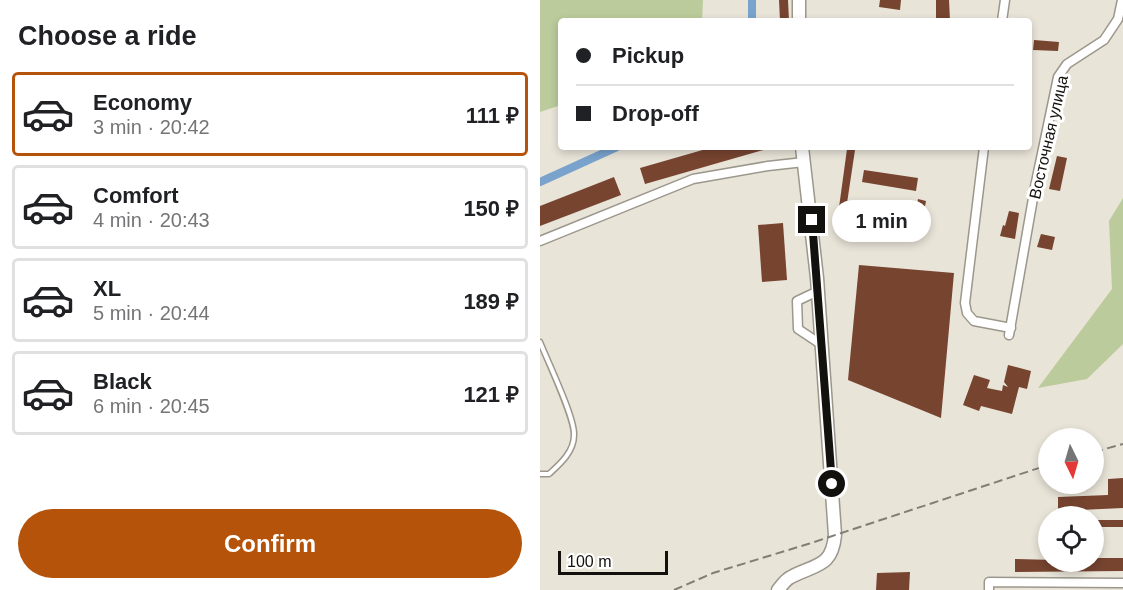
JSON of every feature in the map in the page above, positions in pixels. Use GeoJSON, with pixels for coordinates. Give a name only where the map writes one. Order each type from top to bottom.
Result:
{"type":"FeatureCollection","features":[{"type":"Feature","properties":{"kind":"main road"},"geometry":{"type":"LineString","coordinates":[[799,0],[799,18]]}},
{"type":"Feature","properties":{"kind":"main road"},"geometry":{"type":"LineString","coordinates":[[778,590],[789,577],[823,564],[834,545],[836,531],[818,291],[802,150]]}},
{"type":"Feature","properties":{"kind":"street"},"geometry":{"type":"LineString","coordinates":[[1002,18],[1005,0]]}},
{"type":"Feature","properties":{"kind":"street","name":"Восточная улица"},"geometry":{"type":"LineString","coordinates":[[984,150],[965,303],[967,313],[974,321],[1010,331],[1035,188],[1058,77],[1067,64],[1104,40],[1118,20],[1122,0]]}},
{"type":"Feature","properties":{"kind":"street"},"geometry":{"type":"LineString","coordinates":[[540,241],[693,179],[804,162]]}},
{"type":"Feature","properties":{"kind":"street"},"geometry":{"type":"LineString","coordinates":[[818,291],[797,301],[798,329],[822,345]]}},
{"type":"Feature","properties":{"kind":"street"},"geometry":{"type":"LineString","coordinates":[[989,590],[989,582],[1123,583]]}},
{"type":"Feature","properties":{"kind":"lane"},"geometry":{"type":"LineString","coordinates":[[540,342],[570,416],[574,434],[572,447],[561,463],[549,474],[540,474]]}},
{"type":"Feature","properties":{"kind":"green space"},"geometry":{"type":"Polygon","coordinates":[[[540,0],[703,0],[702,18],[558,18],[558,106],[540,112],[540,0]]]}},
{"type":"Feature","properties":{"kind":"green space"},"geometry":{"type":"Polygon","coordinates":[[[1123,198],[1123,344],[1087,379],[1038,388],[1112,289],[1109,221],[1123,198]]]}},
{"type":"Feature","properties":{"kind":"building"},"geometry":{"type":"Polygon","coordinates":[[[779,0],[788,0],[789,18],[780,18],[779,0]]]}},
{"type":"Feature","properties":{"kind":"building"},"geometry":{"type":"Polygon","coordinates":[[[880,0],[901,0],[900,10],[879,7],[880,0]]]}},
{"type":"Feature","properties":{"kind":"building"},"geometry":{"type":"Polygon","coordinates":[[[936,0],[949,0],[950,18],[936,18],[936,0]]]}},
{"type":"Feature","properties":{"kind":"building"},"geometry":{"type":"Polygon","coordinates":[[[1034,40],[1059,42],[1058,51],[1033,50],[1034,40]]]}},
{"type":"Feature","properties":{"kind":"building"},"geometry":{"type":"Polygon","coordinates":[[[703,150],[764,150],[645,184],[640,168],[703,150]]]}},
{"type":"Feature","properties":{"kind":"building"},"geometry":{"type":"Polygon","coordinates":[[[847,150],[855,150],[844,223],[837,222],[847,150]]]}},
{"type":"Feature","properties":{"kind":"building"},"geometry":{"type":"Polygon","coordinates":[[[1057,156],[1067,158],[1060,191],[1049,189],[1057,156]]]}},
{"type":"Feature","properties":{"kind":"building"},"geometry":{"type":"Polygon","coordinates":[[[864,170],[918,178],[916,191],[862,182],[864,170]]]}},
{"type":"Feature","properties":{"kind":"building"},"geometry":{"type":"Polygon","coordinates":[[[614,177],[621,195],[540,226],[540,206],[614,177]]]}},
{"type":"Feature","properties":{"kind":"building"},"geometry":{"type":"Polygon","coordinates":[[[918,199],[926,201],[921,228],[913,226],[918,199]]]}},
{"type":"Feature","properties":{"kind":"building"},"geometry":{"type":"Polygon","coordinates":[[[1009,211],[1019,213],[1015,239],[1000,236],[1009,211]]]}},
{"type":"Feature","properties":{"kind":"building"},"geometry":{"type":"Polygon","coordinates":[[[783,223],[787,280],[762,282],[758,225],[783,223]]]}},
{"type":"Feature","properties":{"kind":"building"},"geometry":{"type":"Polygon","coordinates":[[[1041,234],[1055,237],[1052,250],[1037,247],[1041,234]]]}},
{"type":"Feature","properties":{"kind":"building"},"geometry":{"type":"Polygon","coordinates":[[[859,265],[954,273],[941,418],[848,380],[859,265]]]}},
{"type":"Feature","properties":{"kind":"building"},"geometry":{"type":"Polygon","coordinates":[[[1008,365],[1031,371],[1027,389],[1019,387],[1012,414],[981,406],[979,411],[963,405],[974,375],[990,380],[987,388],[1002,391],[1003,385],[1008,387],[1004,382],[1008,365]]]}},
{"type":"Feature","properties":{"kind":"building"},"geometry":{"type":"Polygon","coordinates":[[[1123,478],[1123,508],[1058,506],[1058,497],[1108,495],[1108,479],[1123,478]]]}},
{"type":"Feature","properties":{"kind":"building"},"geometry":{"type":"Polygon","coordinates":[[[1104,520],[1123,520],[1123,527],[1104,527],[1104,520]]]}},
{"type":"Feature","properties":{"kind":"building"},"geometry":{"type":"Polygon","coordinates":[[[1104,558],[1123,558],[1123,571],[1104,571],[1104,558]]]}},
{"type":"Feature","properties":{"kind":"building"},"geometry":{"type":"Polygon","coordinates":[[[1015,559],[1038,560],[1038,572],[1015,572],[1015,559]]]}},
{"type":"Feature","properties":{"kind":"building"},"geometry":{"type":"Polygon","coordinates":[[[910,572],[909,590],[876,590],[877,573],[910,572]]]}},
{"type":"Feature","properties":{"kind":"waterway"},"geometry":{"type":"LineString","coordinates":[[752,0],[752,18]]}},
{"type":"Feature","properties":{"kind":"waterway"},"geometry":{"type":"LineString","coordinates":[[540,182],[610,150]]}},
{"type":"Feature","properties":{"kind":"railway"},"geometry":{"type":"LineString","coordinates":[[1104,449],[1123,444]]}},
{"type":"Feature","properties":{"kind":"railway"},"geometry":{"type":"LineString","coordinates":[[674,590],[713,573],[1038,468]]}},
{"type":"Feature","properties":{"kind":"route"},"geometry":{"type":"LineString","coordinates":[[812,220],[832,484]]}}]}
